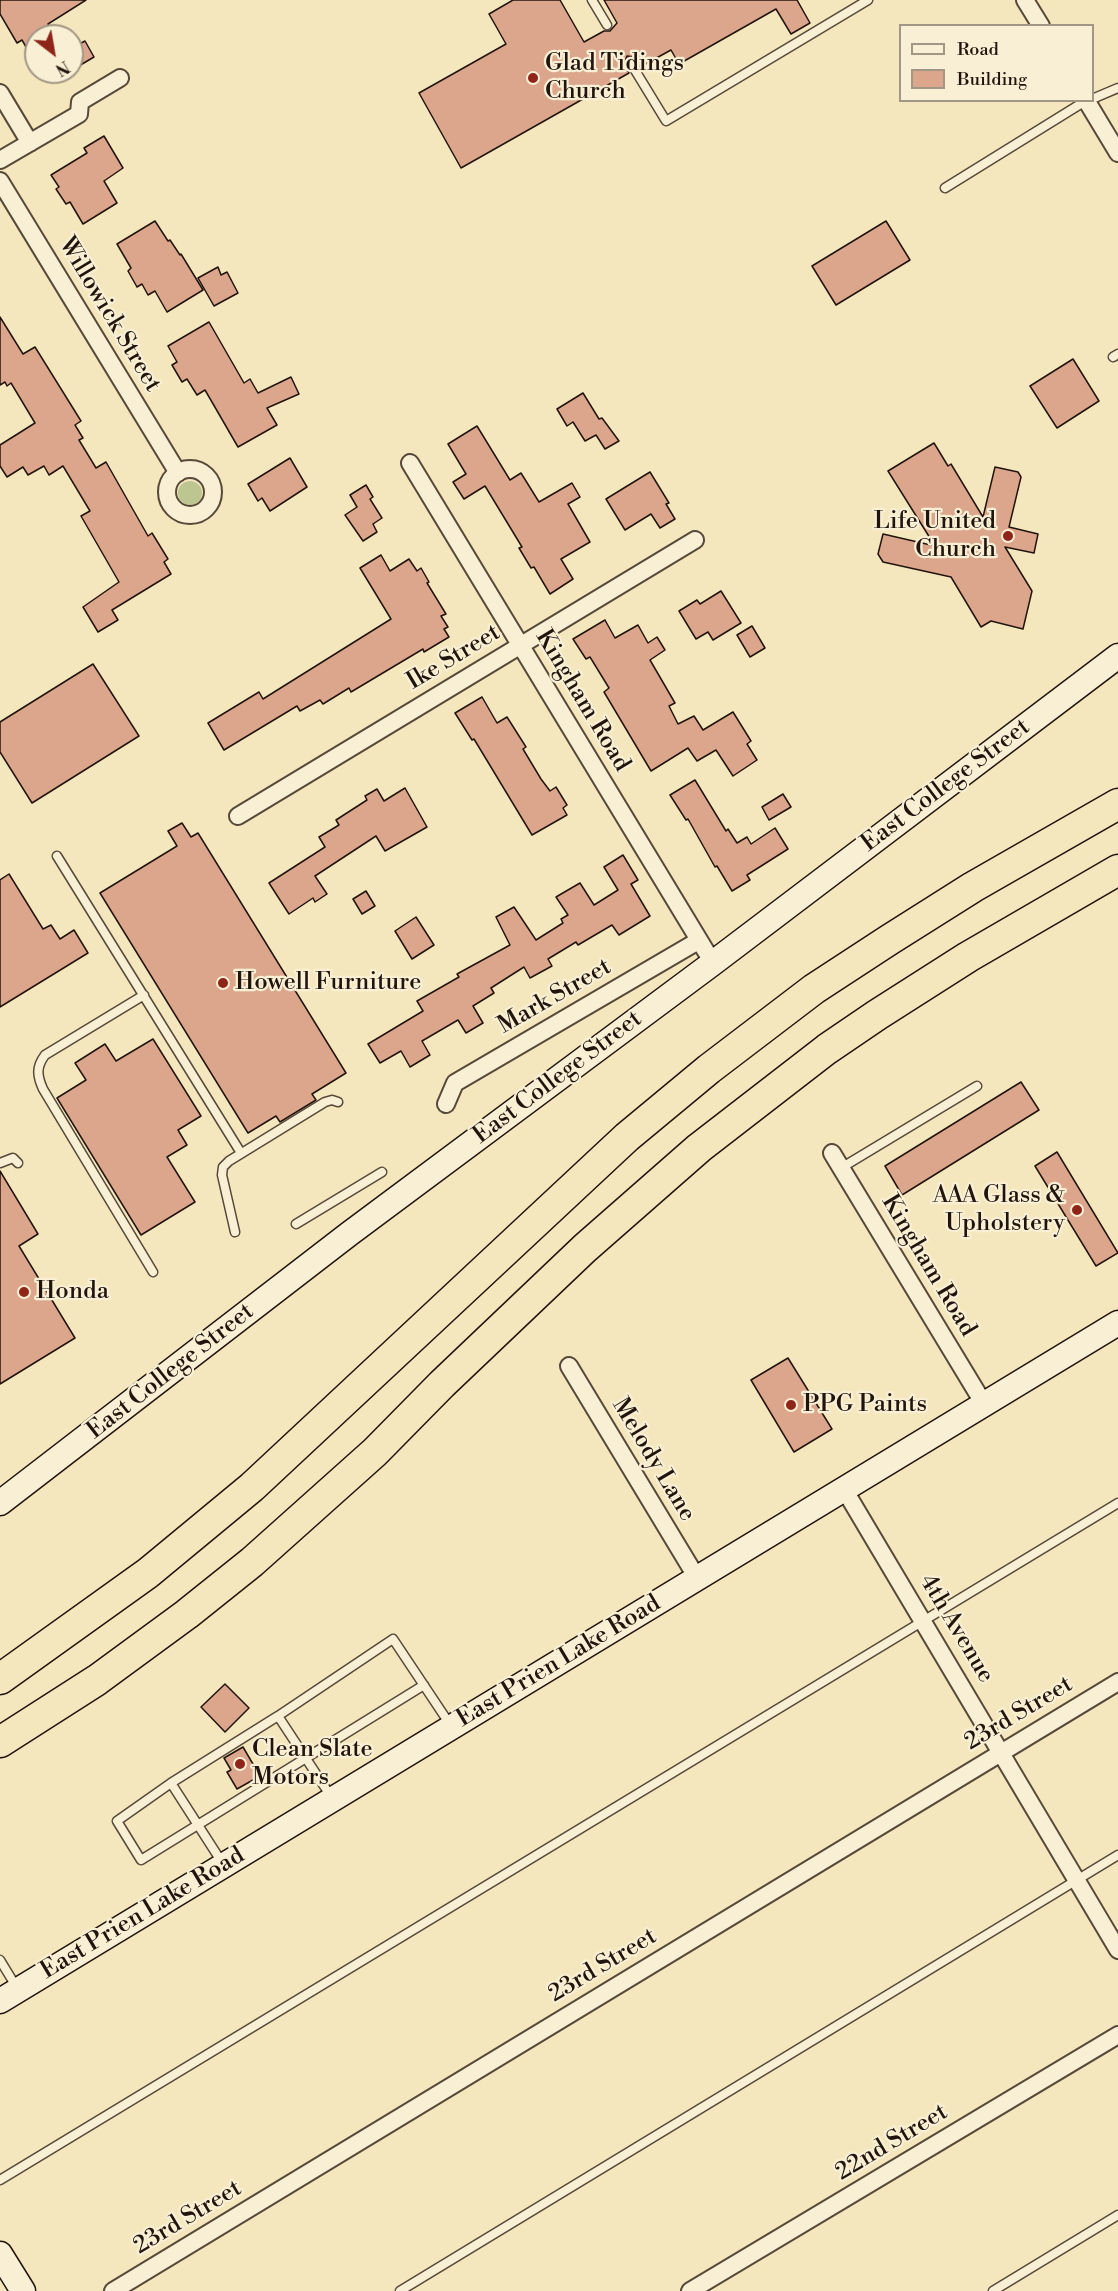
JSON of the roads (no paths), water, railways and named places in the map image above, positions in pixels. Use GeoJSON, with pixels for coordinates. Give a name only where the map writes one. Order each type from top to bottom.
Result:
{"type":"FeatureCollection","features":[{"type":"Feature","properties":{"kind":"highway"},"geometry":{"type":"LineString","coordinates":[[0,1678],[148,1573],[252,1487],[586,1174],[709,1069],[814,990],[889,940],[973,887],[1118,804]]}},
{"type":"Feature","properties":{"kind":"highway"},"geometry":{"type":"LineString","coordinates":[[0,1742],[97,1680],[187,1614],[261,1554],[375,1452],[442,1384],[585,1248],[699,1148],[827,1049],[869,1020],[968,957],[1118,870]]}},
{"type":"Feature","properties":{"kind":"street"},"geometry":{"type":"LineString","coordinates":[[1025,0],[1040,24]]}},
{"type":"Feature","properties":{"kind":"street"},"geometry":{"type":"LineString","coordinates":[[0,160],[79,114],[80,102],[120,78]]}},
{"type":"Feature","properties":{"kind":"street"},"geometry":{"type":"LineString","coordinates":[[0,93],[30,142]]}},
{"type":"Feature","properties":{"kind":"street"},"geometry":{"type":"LineString","coordinates":[[1087,102],[1118,153]]}},
{"type":"Feature","properties":{"kind":"street","name":"Willowick Street"},"geometry":{"type":"LineString","coordinates":[[0,181],[178,473]]}},
{"type":"Feature","properties":{"kind":"street","name":"Kingham Road"},"geometry":{"type":"LineString","coordinates":[[410,463],[713,963]]}},
{"type":"Feature","properties":{"kind":"street","name":"Ike Street"},"geometry":{"type":"LineString","coordinates":[[238,816],[695,540]]}},
{"type":"Feature","properties":{"kind":"street","name":"East College Street"},"geometry":{"type":"LineString","coordinates":[[0,1503],[349,1234],[713,963],[1118,656]]}},
{"type":"Feature","properties":{"kind":"street","name":"Mark Street"},"geometry":{"type":"LineString","coordinates":[[446,1104],[455,1083],[698,941]]}},
{"type":"Feature","properties":{"kind":"street","name":"Kingham Road"},"geometry":{"type":"LineString","coordinates":[[832,1153],[984,1404]]}},
{"type":"Feature","properties":{"kind":"street","name":"East Prien Lake Road"},"geometry":{"type":"LineString","coordinates":[[9,1996],[1118,1323]]}},
{"type":"Feature","properties":{"kind":"street","name":"Melody Lane"},"geometry":{"type":"LineString","coordinates":[[569,1366],[697,1578]]}},
{"type":"Feature","properties":{"kind":"street","name":"4th Avenue"},"geometry":{"type":"LineString","coordinates":[[844,1489],[1118,1950]]}},
{"type":"Feature","properties":{"kind":"street","name":"23rd Street"},"geometry":{"type":"LineString","coordinates":[[113,2291],[1118,1682]]}},
{"type":"Feature","properties":{"kind":"street","name":"22nd Street"},"geometry":{"type":"LineString","coordinates":[[690,2291],[942,2142],[1118,2034]]}},
{"type":"Feature","properties":{"kind":"street"},"geometry":{"type":"LineString","coordinates":[[0,2254],[23,2291]]}},
{"type":"Feature","properties":{"kind":"lane"},"geometry":{"type":"LineString","coordinates":[[592,0],[607,25]]}},
{"type":"Feature","properties":{"kind":"lane"},"geometry":{"type":"LineString","coordinates":[[630,62],[666,121],[868,0]]}},
{"type":"Feature","properties":{"kind":"lane"},"geometry":{"type":"LineString","coordinates":[[1094,98],[1118,88]]}},
{"type":"Feature","properties":{"kind":"lane"},"geometry":{"type":"LineString","coordinates":[[945,188],[1084,102]]}},
{"type":"Feature","properties":{"kind":"lane"},"geometry":{"type":"LineString","coordinates":[[57,856],[242,1154]]}},
{"type":"Feature","properties":{"kind":"lane"},"geometry":{"type":"LineString","coordinates":[[144,996],[45,1055],[38,1070],[43,1089],[153,1272]]}},
{"type":"Feature","properties":{"kind":"lane"},"geometry":{"type":"LineString","coordinates":[[841,1168],[977,1086]]}},
{"type":"Feature","properties":{"kind":"lane"},"geometry":{"type":"LineString","coordinates":[[235,1232],[222,1175],[223,1167],[326,1102],[332,1100],[338,1102]]}},
{"type":"Feature","properties":{"kind":"lane"},"geometry":{"type":"LineString","coordinates":[[0,1164],[13,1158],[18,1163]]}},
{"type":"Feature","properties":{"kind":"lane"},"geometry":{"type":"LineString","coordinates":[[296,1224],[382,1172]]}},
{"type":"Feature","properties":{"kind":"lane"},"geometry":{"type":"LineString","coordinates":[[0,2180],[1118,1503]]}},
{"type":"Feature","properties":{"kind":"lane"},"geometry":{"type":"LineString","coordinates":[[424,1685],[141,1860],[117,1821],[171,1783],[278,1716],[393,1639],[424,1685],[452,1727]]}},
{"type":"Feature","properties":{"kind":"lane"},"geometry":{"type":"LineString","coordinates":[[278,1716],[333,1799]]}},
{"type":"Feature","properties":{"kind":"lane"},"geometry":{"type":"LineString","coordinates":[[171,1783],[223,1865]]}},
{"type":"Feature","properties":{"kind":"lane"},"geometry":{"type":"LineString","coordinates":[[400,2291],[1118,1856]]}},
{"type":"Feature","properties":{"kind":"lane"},"geometry":{"type":"LineString","coordinates":[[0,1960],[9,1996]]}},
{"type":"Feature","properties":{"kind":"lane"},"geometry":{"type":"LineString","coordinates":[[993,2291],[1118,2215]]}},
{"type":"Feature","properties":{"kind":"place","name":"Glad Tidings Church"},"geometry":{"type":"Point","coordinates":[533,78]}},
{"type":"Feature","properties":{"kind":"place","name":"Life United Church"},"geometry":{"type":"Point","coordinates":[1008,536]}},
{"type":"Feature","properties":{"kind":"place","name":"Howell Furniture"},"geometry":{"type":"Point","coordinates":[223,983]}},
{"type":"Feature","properties":{"kind":"place","name":"AAA Glass & Upholstery"},"geometry":{"type":"Point","coordinates":[1077,1210]}},
{"type":"Feature","properties":{"kind":"place","name":"Honda"},"geometry":{"type":"Point","coordinates":[24,1292]}},
{"type":"Feature","properties":{"kind":"place","name":"PPG Paints"},"geometry":{"type":"Point","coordinates":[791,1405]}},
{"type":"Feature","properties":{"kind":"place","name":"Clean Slate Motors"},"geometry":{"type":"Point","coordinates":[240,1764]}}]}
